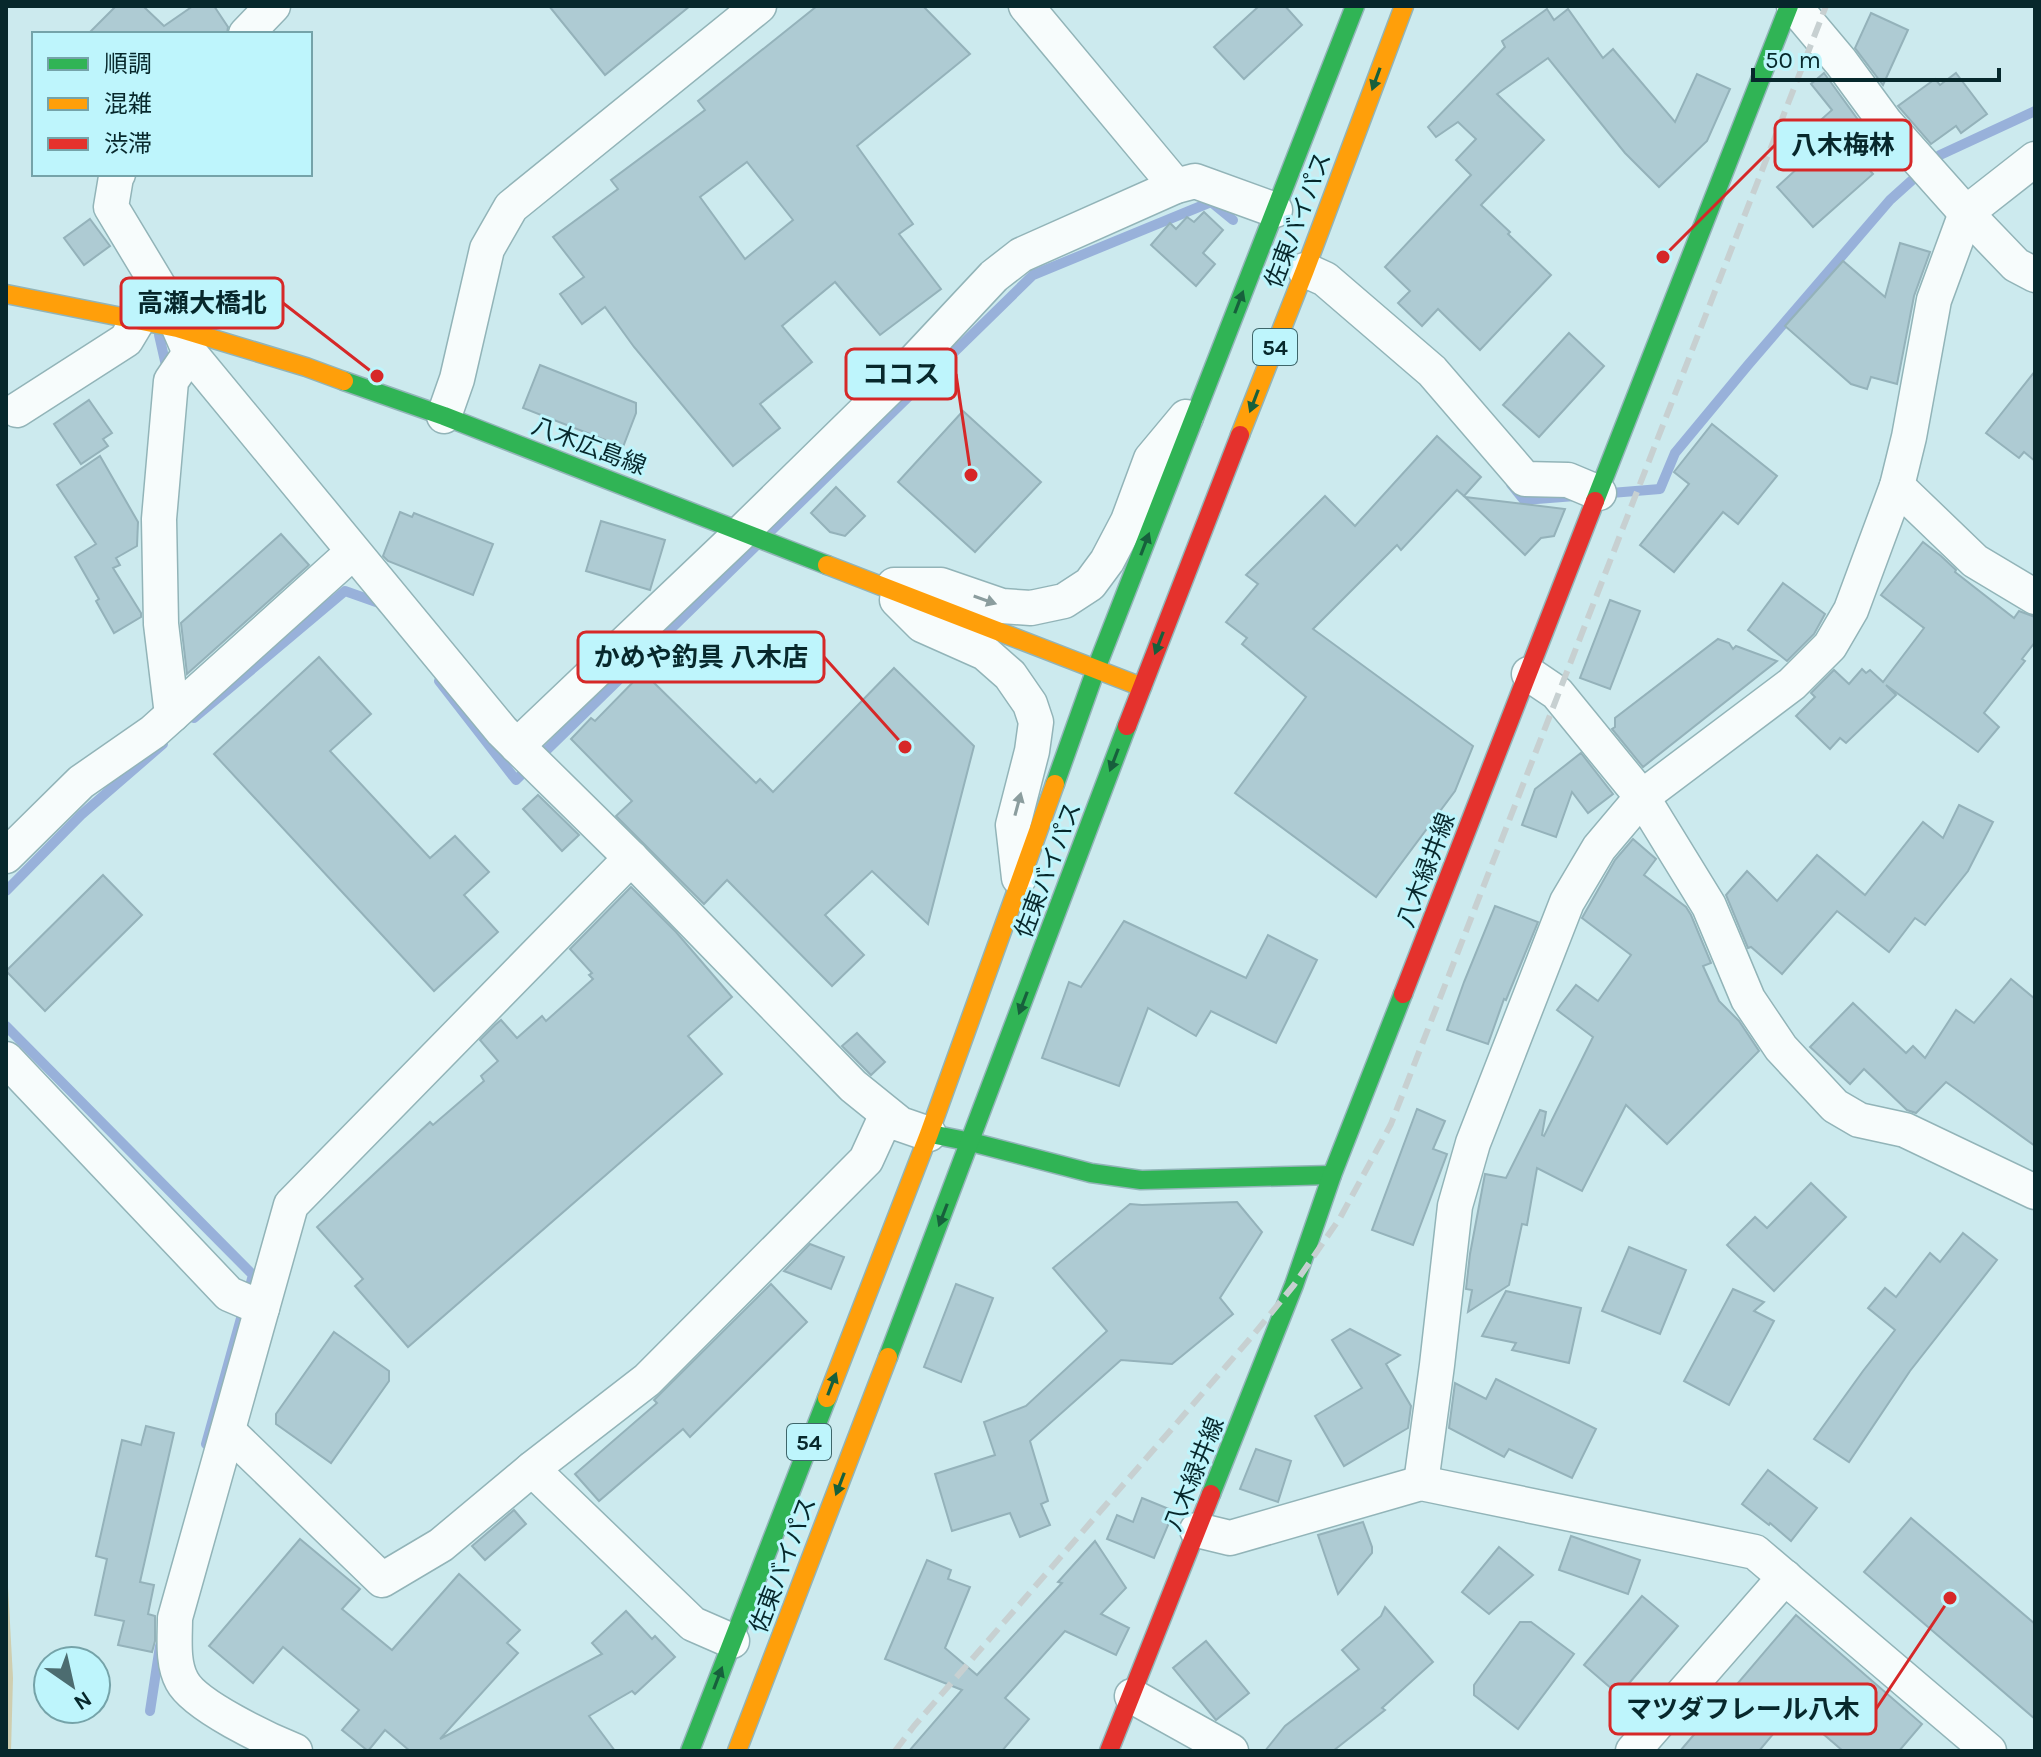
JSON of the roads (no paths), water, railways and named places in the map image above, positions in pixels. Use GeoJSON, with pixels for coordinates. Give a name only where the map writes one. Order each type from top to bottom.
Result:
{"type":"FeatureCollection","features":[{"type":"Feature","properties":{"kind":"main road","name":"佐東バイパス"},"geometry":{"type":"LineString","coordinates":[[690,1751],[929,1134],[1096,669],[1355,6]]}},
{"type":"Feature","properties":{"kind":"main road","name":"佐東バイパス"},"geometry":{"type":"LineString","coordinates":[[737,1751],[1404,6]]}},
{"type":"Feature","properties":{"kind":"main road","name":"八木緑井線"},"geometry":{"type":"LineString","coordinates":[[1109,1751],[1294,1285],[1332,1175],[1792,6]]}},
{"type":"Feature","properties":{"kind":"main road","name":"八木広島線"},"geometry":{"type":"LineString","coordinates":[[6,294],[138,320],[184,340],[306,367],[444,416],[1142,687]]}},
{"type":"Feature","properties":{"kind":"main road"},"geometry":{"type":"LineString","coordinates":[[929,1134],[1091,1173],[1141,1180],[1332,1175]]}},
{"type":"Feature","properties":{"kind":"street"},"geometry":{"type":"LineString","coordinates":[[248,32],[273,6]]}},
{"type":"Feature","properties":{"kind":"street"},"geometry":{"type":"LineString","coordinates":[[444,416],[457,379],[487,249],[511,207],[759,6]]}},
{"type":"Feature","properties":{"kind":"street"},"geometry":{"type":"LineString","coordinates":[[1026,6],[1176,186]]}},
{"type":"Feature","properties":{"kind":"street"},"geometry":{"type":"LineString","coordinates":[[1792,6],[1841,62],[1885,122],[1966,213],[2016,265],[2035,275]]}},
{"type":"Feature","properties":{"kind":"street"},"geometry":{"type":"LineString","coordinates":[[1421,1483],[1455,1206],[1473,1143],[1567,902],[1599,848],[1642,797],[1792,684],[1830,646],[1851,610],[1897,486],[1934,300],[1966,213],[2035,159]]}},
{"type":"Feature","properties":{"kind":"street"},"geometry":{"type":"LineString","coordinates":[[117,176],[111,207],[167,300],[184,340],[353,552],[502,731],[631,858],[853,1086],[900,1124],[929,1134]]}},
{"type":"Feature","properties":{"kind":"street"},"geometry":{"type":"LineString","coordinates":[[517,746],[891,386],[994,276],[1021,255],[1176,186],[1195,181],[1275,210]]}},
{"type":"Feature","properties":{"kind":"street"},"geometry":{"type":"LineString","coordinates":[[1305,270],[1325,279],[1432,371],[1525,479],[1568,480],[1599,493]]}},
{"type":"Feature","properties":{"kind":"street"},"geometry":{"type":"LineString","coordinates":[[17,410],[126,340],[138,320]]}},
{"type":"Feature","properties":{"kind":"street"},"geometry":{"type":"LineString","coordinates":[[172,715],[161,624],[159,519],[171,381],[184,340]]}},
{"type":"Feature","properties":{"kind":"street"},"geometry":{"type":"LineString","coordinates":[[882,585],[941,585],[1002,606],[1031,608],[1064,601],[1090,584],[1107,561],[1128,521],[1151,459],[1202,398]]}},
{"type":"Feature","properties":{"kind":"street"},"geometry":{"type":"LineString","coordinates":[[1897,486],[1975,561],[2035,597]]}},
{"type":"Feature","properties":{"kind":"street"},"geometry":{"type":"LineString","coordinates":[[6,856],[81,782],[153,732],[353,552]]}},
{"type":"Feature","properties":{"kind":"street"},"geometry":{"type":"LineString","coordinates":[[882,585],[922,625],[985,653],[1010,675],[1030,704],[1036,722],[1032,751],[1013,825],[1020,881]]}},
{"type":"Feature","properties":{"kind":"street"},"geometry":{"type":"LineString","coordinates":[[1529,674],[1557,693],[1642,797],[1709,906],[1748,999],[1781,1048],[1835,1106],[1859,1120],[1905,1130],[2035,1192]]}},
{"type":"Feature","properties":{"kind":"street"},"geometry":{"type":"LineString","coordinates":[[295,1751],[264,1738],[203,1703],[182,1682],[175,1653],[175,1618],[291,1205],[631,858]]}},
{"type":"Feature","properties":{"kind":"street"},"geometry":{"type":"LineString","coordinates":[[6,1059],[229,1294],[262,1308]]}},
{"type":"Feature","properties":{"kind":"street"},"geometry":{"type":"LineString","coordinates":[[228,1431],[382,1580],[441,1545],[532,1469],[647,1380],[866,1160],[887,1114]]}},
{"type":"Feature","properties":{"kind":"street"},"geometry":{"type":"LineString","coordinates":[[532,1469],[693,1624],[732,1641]]}},
{"type":"Feature","properties":{"kind":"street"},"geometry":{"type":"LineString","coordinates":[[1197,1530],[1230,1538],[1421,1483],[1755,1552],[1989,1751]]}},
{"type":"Feature","properties":{"kind":"street"},"geometry":{"type":"LineString","coordinates":[[1633,1751],[1785,1577]]}},
{"type":"Feature","properties":{"kind":"street"},"geometry":{"type":"LineString","coordinates":[[1132,1696],[1231,1751]]}},
{"type":"Feature","properties":{"kind":"waterway"},"geometry":{"type":"LineString","coordinates":[[1611,493],[1660,489],[1675,453],[1890,200],[1940,155],[2035,111]]}},
{"type":"Feature","properties":{"kind":"waterway"},"geometry":{"type":"LineString","coordinates":[[772,530],[1033,275],[1211,202],[1233,220]]}},
{"type":"Feature","properties":{"kind":"waterway"},"geometry":{"type":"LineString","coordinates":[[159,335],[167,370]]}},
{"type":"Feature","properties":{"kind":"waterway"},"geometry":{"type":"LineString","coordinates":[[1511,484],[1524,500],[1575,496]]}},
{"type":"Feature","properties":{"kind":"waterway"},"geometry":{"type":"LineString","coordinates":[[439,681],[516,780],[755,547]]}},
{"type":"Feature","properties":{"kind":"waterway"},"geometry":{"type":"LineString","coordinates":[[194,718],[345,591],[379,603],[383,608]]}},
{"type":"Feature","properties":{"kind":"waterway"},"geometry":{"type":"LineString","coordinates":[[6,891],[81,815],[163,744]]}},
{"type":"Feature","properties":{"kind":"waterway"},"geometry":{"type":"LineString","coordinates":[[6,1026],[253,1275],[206,1444]]}},
{"type":"Feature","properties":{"kind":"waterway"},"geometry":{"type":"LineString","coordinates":[[150,1711],[160,1646]]}},
{"type":"Feature","properties":{"kind":"railway"},"geometry":{"type":"LineString","coordinates":[[895,1751],[1294,1285],[1340,1218],[1391,1124],[1826,6]]}},
{"type":"Feature","properties":{"kind":"place","name":"八木梅林"},"geometry":{"type":"Point","coordinates":[1663,257]}},
{"type":"Feature","properties":{"kind":"place","name":"高瀬大橋北"},"geometry":{"type":"Point","coordinates":[377,376]}},
{"type":"Feature","properties":{"kind":"place","name":"ココス"},"geometry":{"type":"Point","coordinates":[971,475]}},
{"type":"Feature","properties":{"kind":"place","name":"かめや釣具 八木店"},"geometry":{"type":"Point","coordinates":[905,747]}},
{"type":"Feature","properties":{"kind":"place","name":"マツダフレール八木"},"geometry":{"type":"Point","coordinates":[1950,1598]}}]}
